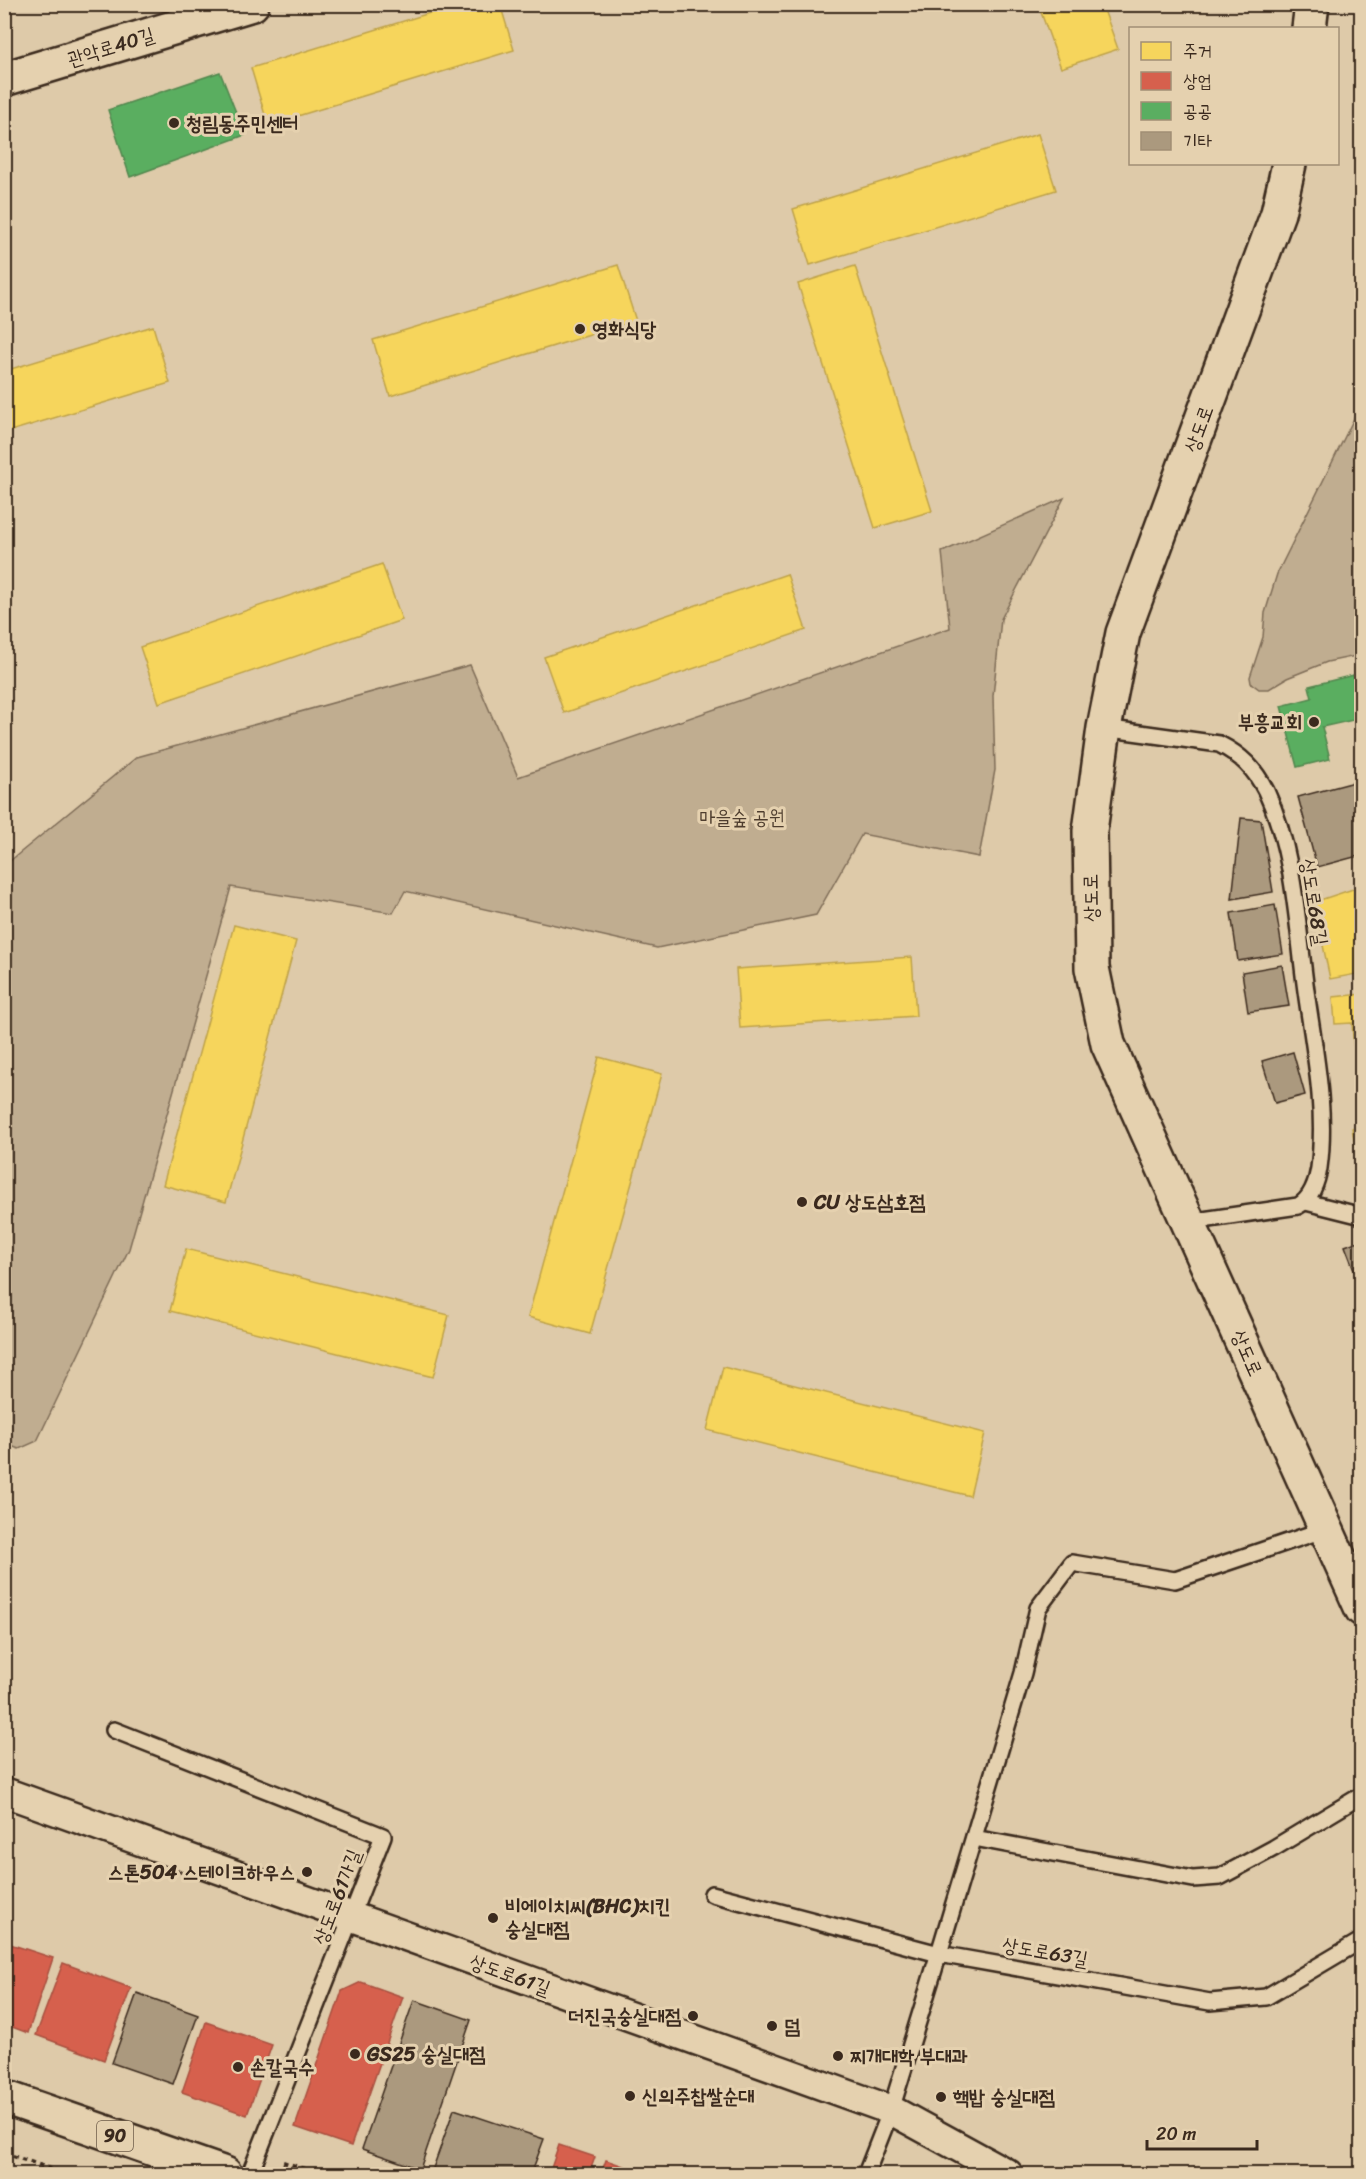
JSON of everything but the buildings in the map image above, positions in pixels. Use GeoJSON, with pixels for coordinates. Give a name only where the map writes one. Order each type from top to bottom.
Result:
{"type":"FeatureCollection","features":[{"type":"Feature","properties":{"kind":"main road","name":"관악로40길"},"geometry":{"type":"LineString","coordinates":[[4,79],[252,4]]}},
{"type":"Feature","properties":{"kind":"main road"},"geometry":{"type":"LineString","coordinates":[[1309,27],[1312,4]]}},
{"type":"Feature","properties":{"kind":"main road","name":"상도로"},"geometry":{"type":"LineString","coordinates":[[1288,165],[1278,213],[1124,633],[1104,729],[1090,831],[1092,968],[1108,1044],[1362,1609]]}},
{"type":"Feature","properties":{"kind":"main road","name":"90"},"geometry":{"type":"LineString","coordinates":[[4,2097],[225,2175]]}},
{"type":"Feature","properties":{"kind":"street","name":"상도로61길"},"geometry":{"type":"LineString","coordinates":[[4,1792],[891,2110],[1008,2175]]}},
{"type":"Feature","properties":{"kind":"lane","name":"상도로68길"},"geometry":{"type":"LineString","coordinates":[[1104,729],[1219,744],[1235,752],[1253,769],[1266,792],[1277,822],[1293,886],[1320,1092],[1319,1169],[1306,1202]]}},
{"type":"Feature","properties":{"kind":"lane"},"geometry":{"type":"LineString","coordinates":[[1189,1222],[1298,1206],[1306,1202],[1362,1216]]}},
{"type":"Feature","properties":{"kind":"lane"},"geometry":{"type":"LineString","coordinates":[[866,2175],[891,2110],[939,1954],[1023,1673],[1038,1608],[1072,1563],[1175,1580],[1326,1529]]}},
{"type":"Feature","properties":{"kind":"lane","name":"상도로61가길"},"geometry":{"type":"LineString","coordinates":[[114,1730],[383,1836],[250,2175]]}},
{"type":"Feature","properties":{"kind":"lane"},"geometry":{"type":"LineString","coordinates":[[974,1838],[1193,1879],[1220,1877],[1274,1848],[1362,1795]]}},
{"type":"Feature","properties":{"kind":"lane","name":"상도로63길"},"geometry":{"type":"LineString","coordinates":[[712,1894],[939,1954],[1210,2002],[1266,1996],[1362,1940]]}},
{"type":"Feature","properties":{"kind":"path"},"geometry":{"type":"LineString","coordinates":[[4,2153],[66,2175]]}},
{"type":"Feature","properties":{"kind":"green space"},"geometry":{"type":"Polygon","coordinates":[[[1361,404],[1361,655],[1327,662],[1287,678],[1269,689],[1259,689],[1251,683],[1250,677],[1263,637],[1265,613],[1277,574],[1361,404]]]}},
{"type":"Feature","properties":{"kind":"green space","name":"마을숲 공원"},"geometry":{"type":"Polygon","coordinates":[[[1064,498],[1001,619],[993,696],[995,770],[979,857],[862,834],[816,915],[657,948],[405,891],[393,913],[231,887],[129,1249],[37,1441],[19,1449],[5,1444],[5,865],[137,757],[470,665],[518,777],[950,628],[942,552],[1064,498]]]}},
{"type":"Feature","properties":{"kind":"place","name":"청림동주민센터"},"geometry":{"type":"Point","coordinates":[174,123]}},
{"type":"Feature","properties":{"kind":"place","name":"영화식당"},"geometry":{"type":"Point","coordinates":[580,329]}},
{"type":"Feature","properties":{"kind":"place","name":"부흥교회"},"geometry":{"type":"Point","coordinates":[1314,722]}},
{"type":"Feature","properties":{"kind":"place","name":"CU 상도삼호점"},"geometry":{"type":"Point","coordinates":[802,1202]}},
{"type":"Feature","properties":{"kind":"place","name":"스톤504 스테이크하우스"},"geometry":{"type":"Point","coordinates":[307,1872]}},
{"type":"Feature","properties":{"kind":"place","name":"비에이치씨(BHC)치킨 숭실대점"},"geometry":{"type":"Point","coordinates":[493,1918]}},
{"type":"Feature","properties":{"kind":"place","name":"더진국숭실대점"},"geometry":{"type":"Point","coordinates":[693,2016]}},
{"type":"Feature","properties":{"kind":"place","name":"덤"},"geometry":{"type":"Point","coordinates":[772,2026]}},
{"type":"Feature","properties":{"kind":"place","name":"GS25 숭실대점"},"geometry":{"type":"Point","coordinates":[355,2054]}},
{"type":"Feature","properties":{"kind":"place","name":"찌개대학 부대과"},"geometry":{"type":"Point","coordinates":[838,2056]}},
{"type":"Feature","properties":{"kind":"place","name":"손칼국수"},"geometry":{"type":"Point","coordinates":[238,2067]}},
{"type":"Feature","properties":{"kind":"place","name":"신의주찹쌀순대"},"geometry":{"type":"Point","coordinates":[630,2096]}},
{"type":"Feature","properties":{"kind":"place","name":"핵밥 숭실대점"},"geometry":{"type":"Point","coordinates":[941,2097]}}]}
